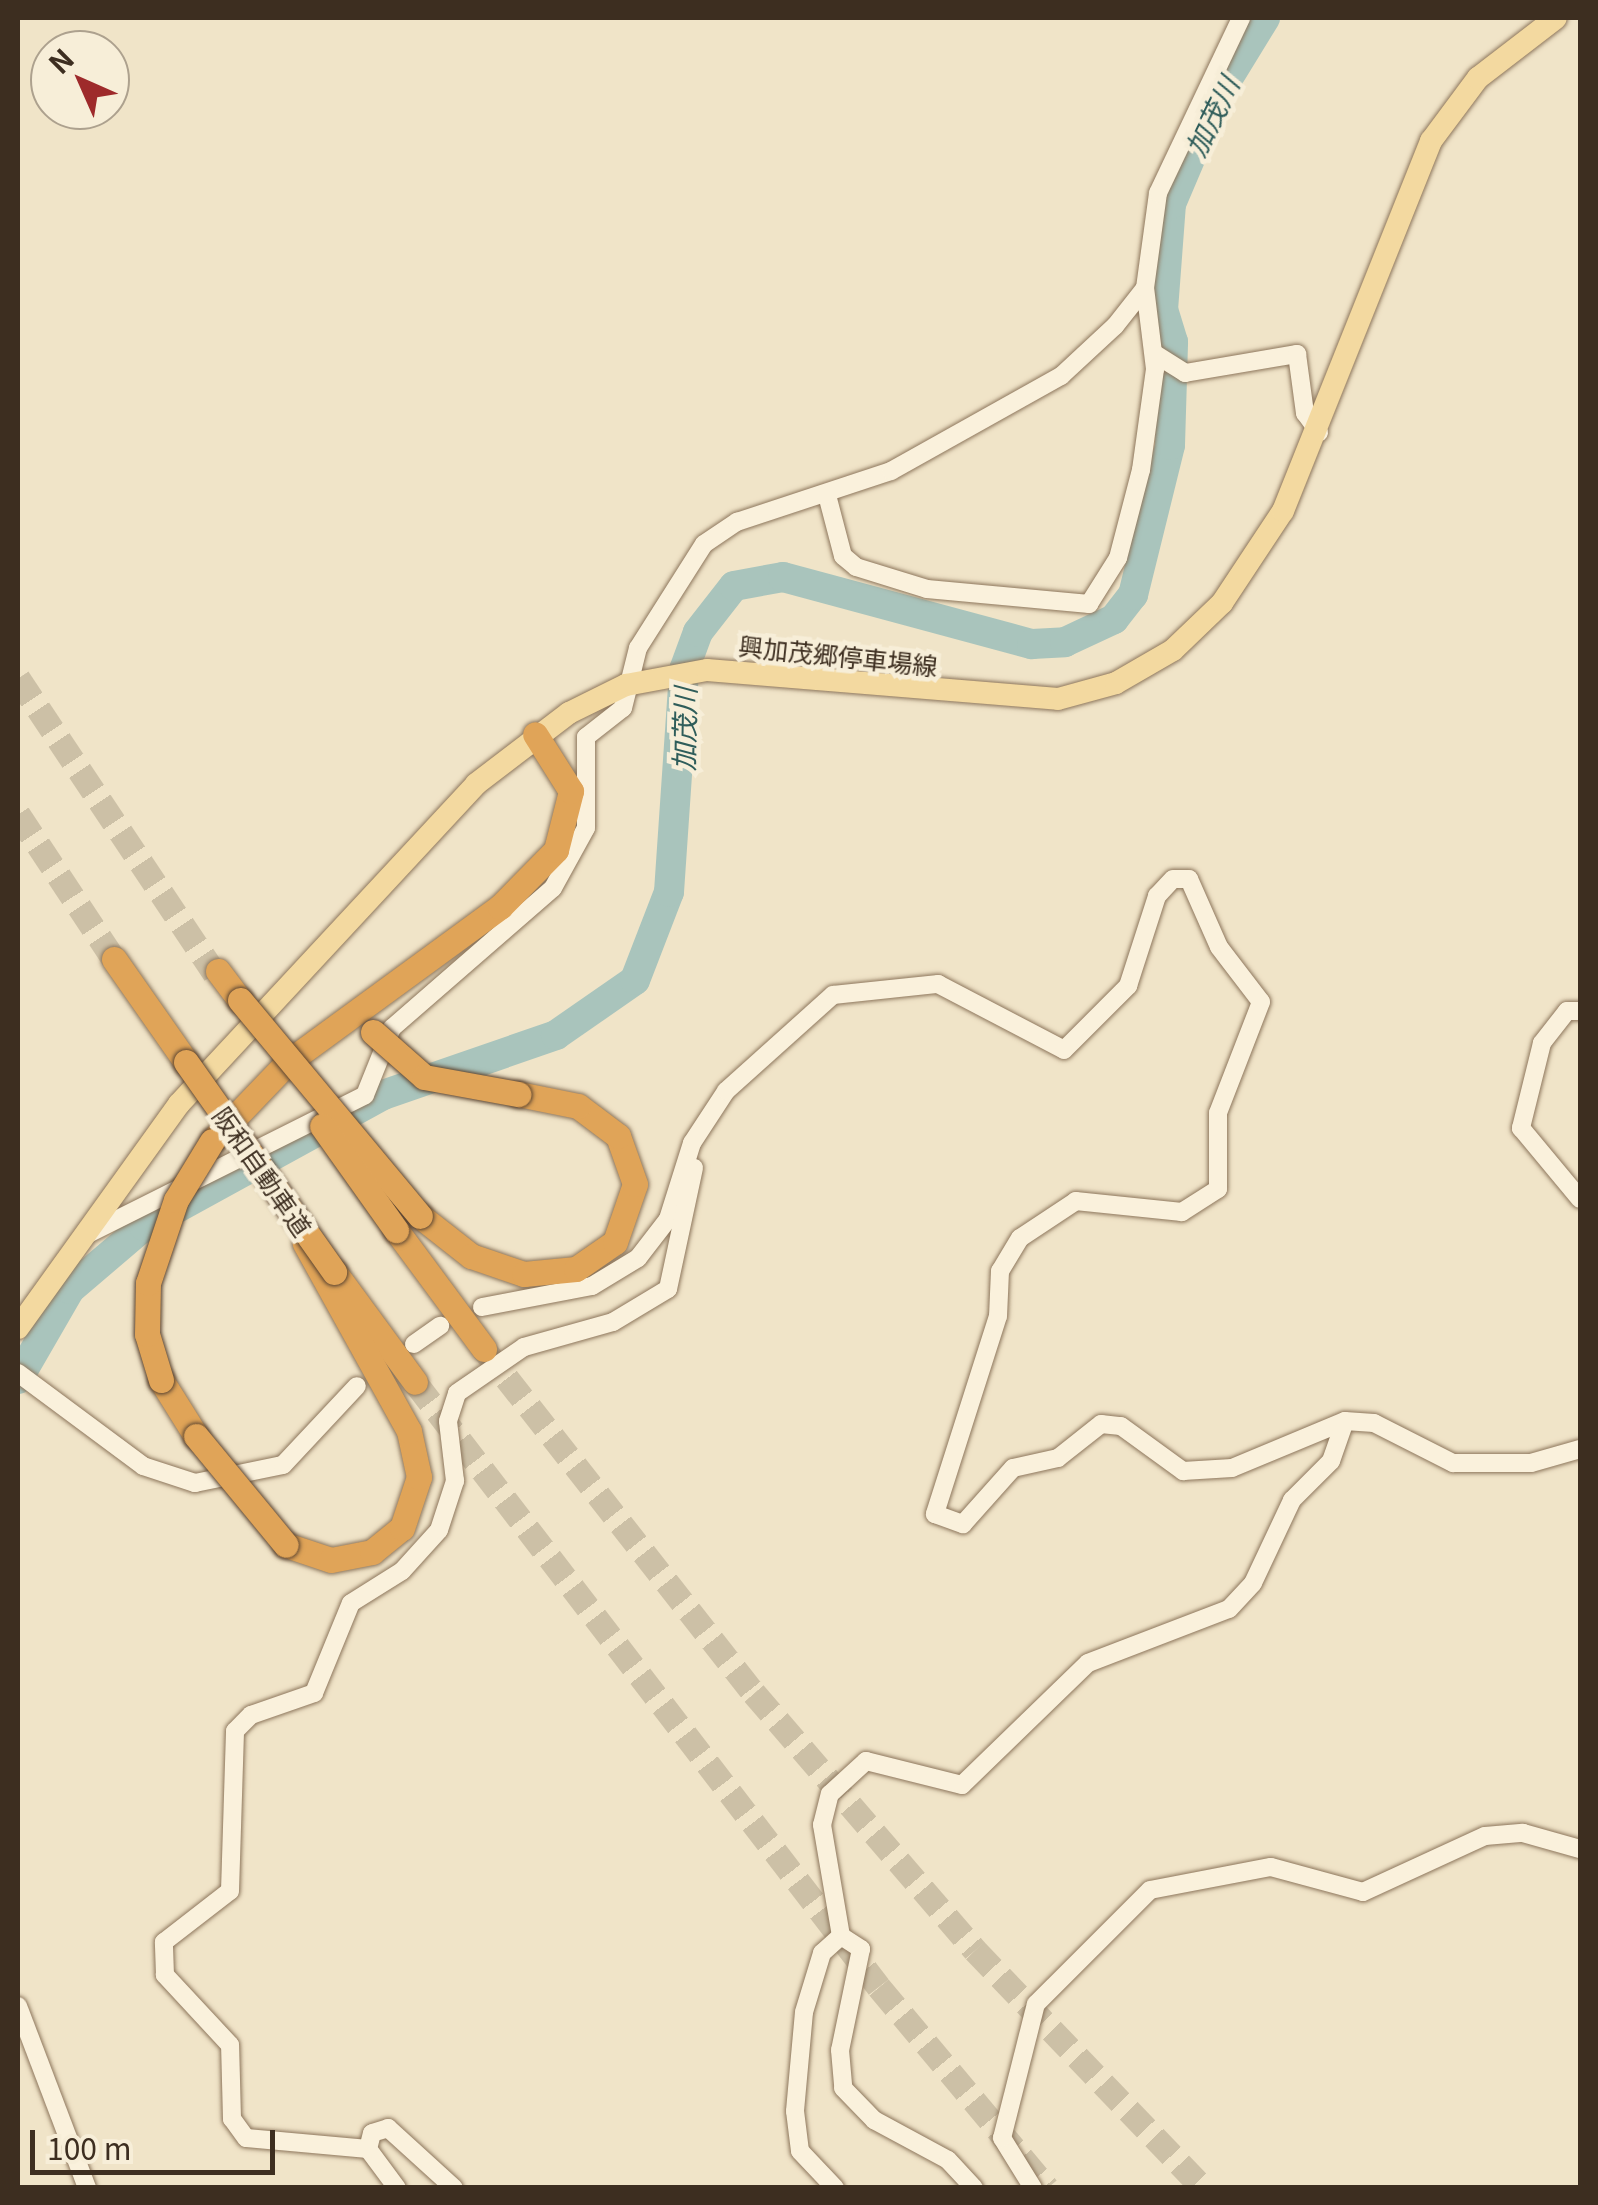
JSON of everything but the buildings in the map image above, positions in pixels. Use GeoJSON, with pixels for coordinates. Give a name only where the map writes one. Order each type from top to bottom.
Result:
{"type":"FeatureCollection","features":[{"type":"Feature","properties":{"kind":"highway"},"geometry":{"type":"LineString","coordinates":[[328,1275],[409,1431],[417,1492],[402,1528],[372,1552],[331,1560],[286,1545],[196,1436],[160,1380],[147,1334],[148,1283],[169,1215],[212,1141],[273,1076],[366,1002],[500,906],[556,850],[571,791],[534,734]]}},
{"type":"Feature","properties":{"kind":"highway","name":"阪和自動車道"},"geometry":{"type":"LineString","coordinates":[[114,959],[286,1204],[328,1275],[415,1382]]}},
{"type":"Feature","properties":{"kind":"highway"},"geometry":{"type":"LineString","coordinates":[[216,972],[484,1349]]}},
{"type":"Feature","properties":{"kind":"highway"},"geometry":{"type":"LineString","coordinates":[[238,1002],[420,1216],[471,1256],[524,1274],[576,1269],[615,1242],[636,1184],[618,1136],[578,1106],[424,1077],[373,1032],[366,1002]]}},
{"type":"Feature","properties":{"kind":"main road","name":"興加茂郷停車場線"},"geometry":{"type":"LineString","coordinates":[[18,1328],[179,1104],[467,794],[534,734],[626,685],[707,670],[1015,700],[1116,683],[1173,650],[1222,603],[1284,511],[1319,432],[1423,155],[1467,90],[1542,21]]}},
{"type":"Feature","properties":{"kind":"street"},"geometry":{"type":"LineString","coordinates":[[826,495],[842,556],[856,567],[927,589],[1090,604],[1118,558],[1133,506],[1155,354],[1145,288],[1158,193],[1241,18]]}},
{"type":"Feature","properties":{"kind":"street"},"geometry":{"type":"LineString","coordinates":[[81,1237],[366,1095],[392,1028],[542,900],[574,860],[588,810],[586,736],[623,708],[638,648],[704,544],[736,522],[891,471],[1060,376],[1145,288]]}},
{"type":"Feature","properties":{"kind":"street"},"geometry":{"type":"LineString","coordinates":[[1155,354],[1185,373],[1297,354],[1306,413],[1319,432]]}},
{"type":"Feature","properties":{"kind":"street"},"geometry":{"type":"LineString","coordinates":[[482,1307],[566,1294],[625,1270],[668,1219],[697,1132],[762,1054],[833,995],[938,984],[1051,1047],[1077,1045],[1137,971],[1158,896],[1173,879],[1189,879],[1219,947],[1261,1002],[1218,1113],[1218,1189],[1182,1212],[1076,1201],[1020,1238],[1000,1271],[995,1327],[935,1514],[962,1524],[1013,1468],[1058,1458],[1101,1424],[1120,1426],[1182,1470],[1210,1472],[1345,1421],[1374,1423],[1453,1463],[1532,1464],[1580,1449]]}},
{"type":"Feature","properties":{"kind":"street"},"geometry":{"type":"LineString","coordinates":[[1580,1010],[1567,1011],[1542,1044],[1520,1128],[1580,1198]]}},
{"type":"Feature","properties":{"kind":"street"},"geometry":{"type":"LineString","coordinates":[[398,2188],[368,2148],[246,2138],[232,2119],[230,2045],[165,1975],[164,1942],[230,1891],[235,1731],[251,1715],[314,1694],[350,1603],[402,1570],[440,1530],[455,1481],[448,1422],[457,1393],[524,1347],[613,1322],[668,1290],[686,1237],[697,1132]]}},
{"type":"Feature","properties":{"kind":"street"},"geometry":{"type":"LineString","coordinates":[[414,1344],[440,1326]]}},
{"type":"Feature","properties":{"kind":"street"},"geometry":{"type":"LineString","coordinates":[[18,1373],[41,1386],[143,1466],[214,1484],[296,1457],[357,1386]]}},
{"type":"Feature","properties":{"kind":"street"},"geometry":{"type":"LineString","coordinates":[[974,2188],[948,2160],[874,2120],[844,2088],[840,2050],[861,1949],[841,1936],[822,1825],[830,1794],[866,1760],[962,1785],[1088,1663],[1229,1608],[1253,1582],[1292,1500],[1331,1461],[1345,1421]]}},
{"type":"Feature","properties":{"kind":"street"},"geometry":{"type":"LineString","coordinates":[[1033,2188],[1002,2138],[1036,2004],[1150,1890],[1271,1867],[1363,1892],[1485,1836],[1523,1832],[1580,1849]]}},
{"type":"Feature","properties":{"kind":"street"},"geometry":{"type":"LineString","coordinates":[[835,2188],[800,2151],[794,2111],[804,2012],[822,1953],[841,1936]]}},
{"type":"Feature","properties":{"kind":"street"},"geometry":{"type":"LineString","coordinates":[[18,2006],[86,2188]]}},
{"type":"Feature","properties":{"kind":"street"},"geometry":{"type":"LineString","coordinates":[[368,2148],[372,2133],[388,2128],[454,2188]]}},
{"type":"Feature","properties":{"kind":"waterway","name":"加茂川"},"geometry":{"type":"LineString","coordinates":[[18,1379],[70,1289],[144,1226],[383,1095],[556,1035],[635,980],[669,892],[684,670],[698,632],[734,586],[783,577],[1032,644],[1065,642],[1114,619],[1133,595],[1170,445],[1173,342],[1163,310],[1171,204],[1216,98],[1265,18]]}},
{"type":"Feature","properties":{"kind":"tunnel"},"geometry":{"type":"LineString","coordinates":[[18,678],[215,973]]}},
{"type":"Feature","properties":{"kind":"tunnel"},"geometry":{"type":"LineString","coordinates":[[18,814],[114,959]]}},
{"type":"Feature","properties":{"kind":"tunnel"},"geometry":{"type":"LineString","coordinates":[[484,1349],[754,1693],[975,1950],[1203,2188]]}},
{"type":"Feature","properties":{"kind":"tunnel"},"geometry":{"type":"LineString","coordinates":[[415,1382],[879,1987],[1047,2188]]}}]}
